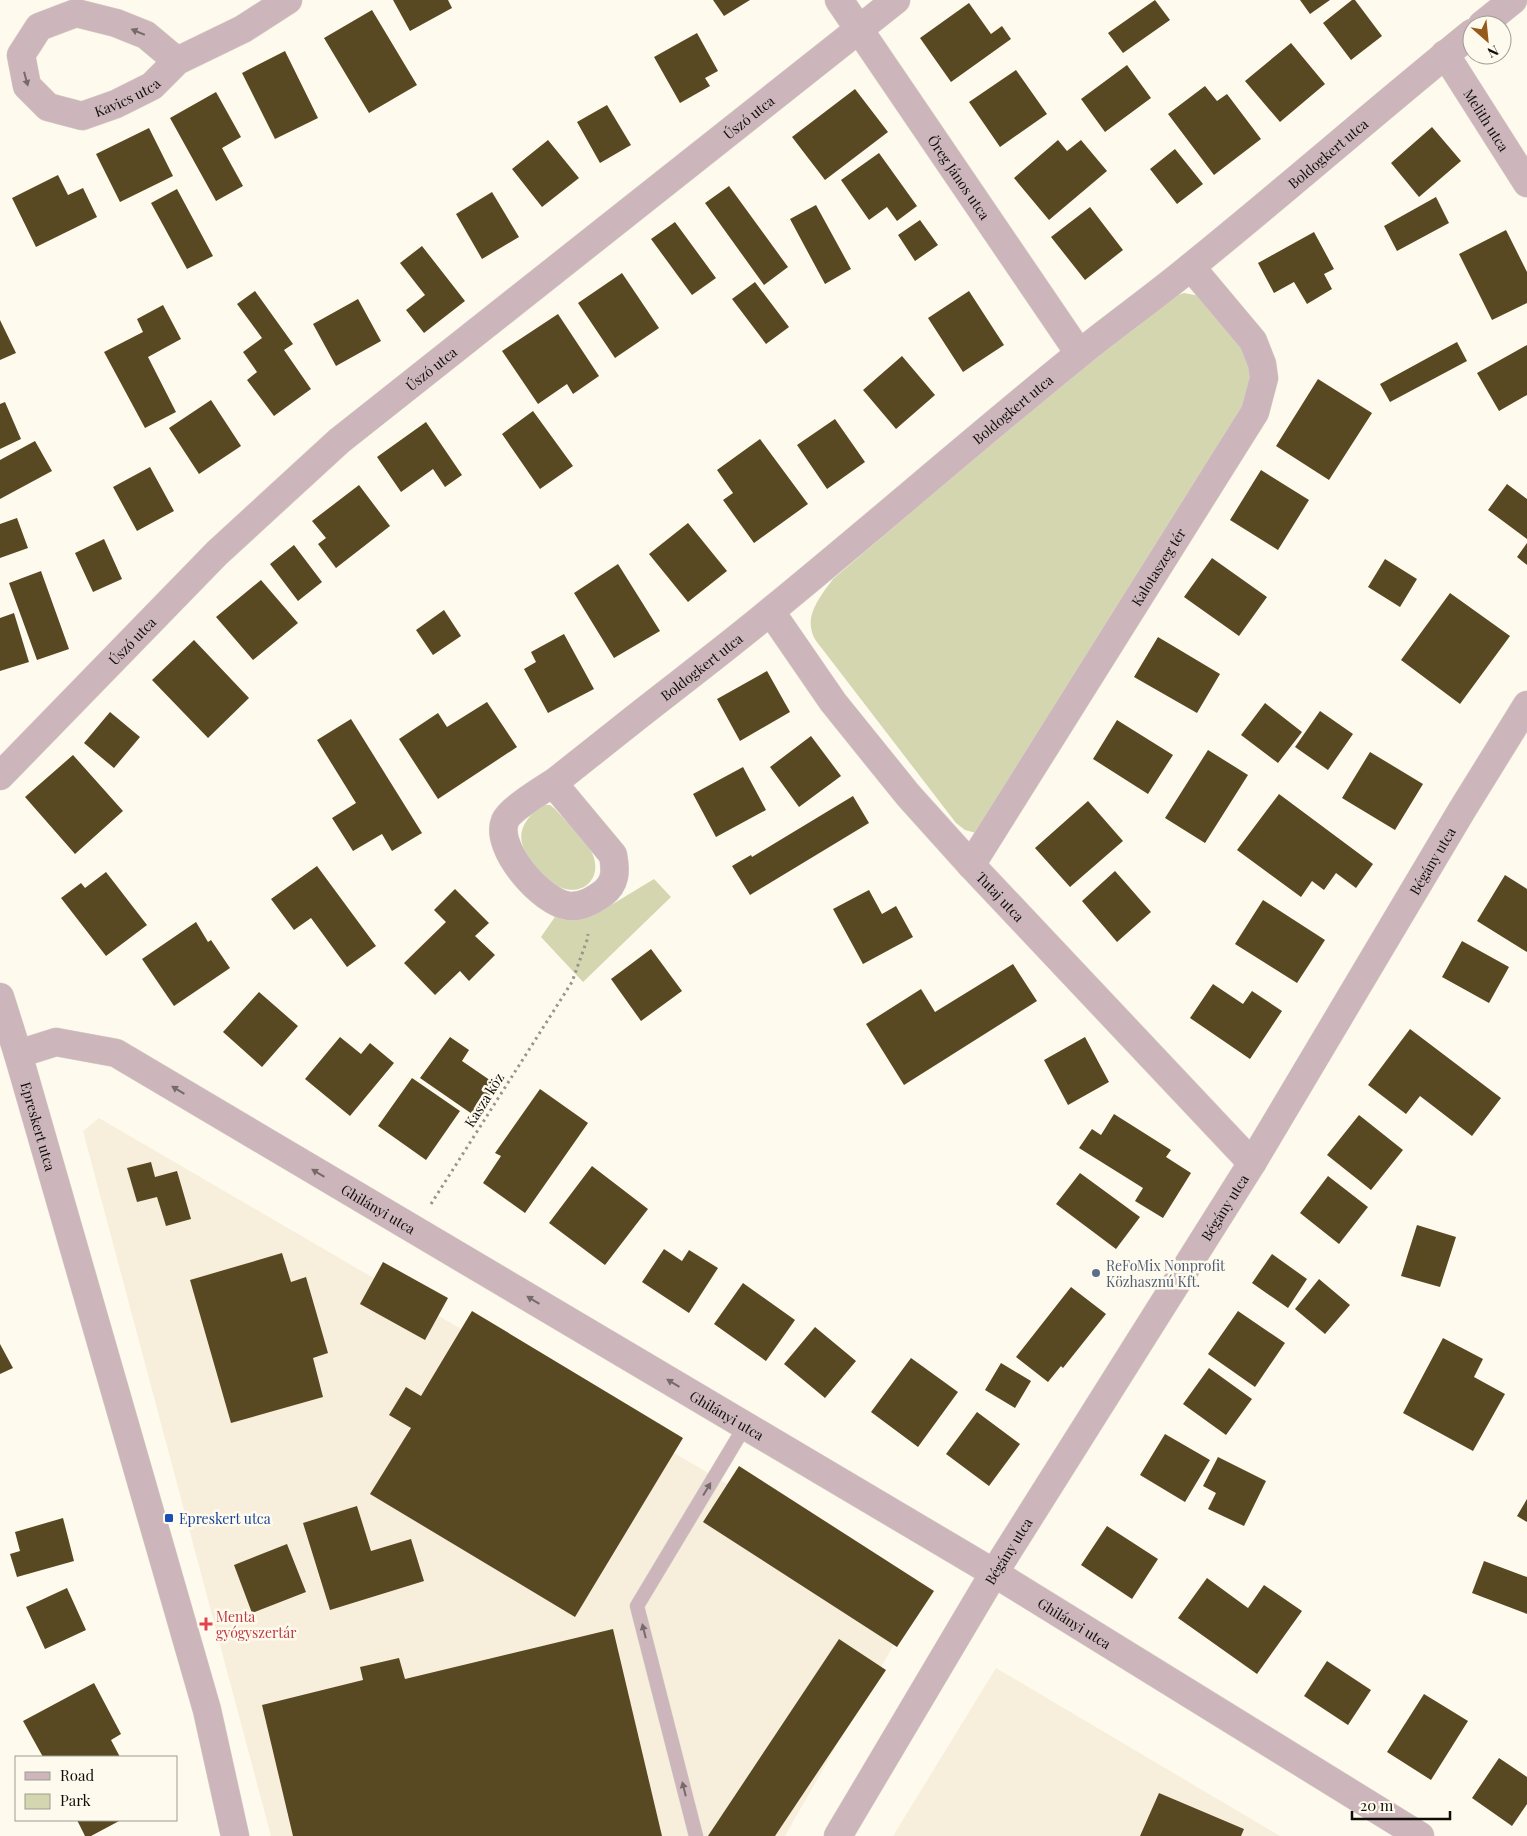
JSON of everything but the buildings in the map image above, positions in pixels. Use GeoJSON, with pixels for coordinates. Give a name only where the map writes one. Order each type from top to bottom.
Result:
{"type":"FeatureCollection","features":[{"type":"Feature","properties":{"kind":"street","name":"Kavics utca"},"geometry":{"type":"LineString","coordinates":[[177,61],[146,35],[116,23],[76,13],[39,27],[21,55],[27,86],[48,106],[82,116],[116,104],[152,86],[177,61],[242,29],[288,0]]}},
{"type":"Feature","properties":{"kind":"street","name":"Öreg János utca"},"geometry":{"type":"LineString","coordinates":[[839,0],[1080,353]]}},
{"type":"Feature","properties":{"kind":"street","name":"Úszó utca"},"geometry":{"type":"LineString","coordinates":[[0,776],[216,553],[339,441],[896,0]]}},
{"type":"Feature","properties":{"kind":"street"},"geometry":{"type":"LineString","coordinates":[[1494,15],[1513,0]]}},
{"type":"Feature","properties":{"kind":"street","name":"Boldogkert utca"},"geometry":{"type":"LineString","coordinates":[[553,783],[612,855],[615,872],[614,881],[607,890],[588,903],[576,906],[564,906],[544,895],[523,872],[503,838],[503,826],[506,816],[553,783],[771,612],[1080,353],[1191,266],[1462,41]]}},
{"type":"Feature","properties":{"kind":"street","name":"Melith utca"},"geometry":{"type":"LineString","coordinates":[[1445,54],[1527,184]]}},
{"type":"Feature","properties":{"kind":"street","name":"Kalotaszeg tér"},"geometry":{"type":"LineString","coordinates":[[971,865],[1255,412],[1264,378],[1262,364],[1253,341],[1191,266]]}},
{"type":"Feature","properties":{"kind":"street","name":"Tutaj utca"},"geometry":{"type":"LineString","coordinates":[[771,612],[833,702],[908,795],[971,865],[1252,1163]]}},
{"type":"Feature","properties":{"kind":"street","name":"Bégány utca"},"geometry":{"type":"LineString","coordinates":[[838,1836],[994,1573],[1252,1163],[1462,810],[1527,705]]}},
{"type":"Feature","properties":{"kind":"street","name":"Epreskert utca"},"geometry":{"type":"LineString","coordinates":[[0,996],[207,1710],[235,1836]]}},
{"type":"Feature","properties":{"kind":"street","name":"Ghilányi utca"},"geometry":{"type":"LineString","coordinates":[[18,1054],[56,1042],[116,1053],[994,1573],[1420,1836]]}},
{"type":"Feature","properties":{"kind":"lane"},"geometry":{"type":"LineString","coordinates":[[696,1836],[637,1606],[745,1426]]}},
{"type":"Feature","properties":{"kind":"path","name":"Kasza köz"},"geometry":{"type":"LineString","coordinates":[[414,1230],[572,982],[588,940],[588,903]]}},
{"type":"Feature","properties":{"kind":"shaded area"},"geometry":{"type":"Polygon","coordinates":[[[99,1118],[921,1597],[785,1836],[271,1836],[83,1131],[99,1118]]]}},
{"type":"Feature","properties":{"kind":"shaded area"},"geometry":{"type":"Polygon","coordinates":[[[996,1668],[1280,1836],[893,1836],[996,1668]]]}},
{"type":"Feature","properties":{"kind":"green space"},"geometry":{"type":"Polygon","coordinates":[[[1184,293],[1200,296],[1218,306],[1251,363],[1245,407],[976,833],[965,830],[956,823],[816,641],[811,625],[813,611],[833,579],[1150,308],[1184,293]]]}},
{"type":"Feature","properties":{"kind":"green space"},"geometry":{"type":"Polygon","coordinates":[[[542,805],[550,805],[555,809],[589,847],[595,861],[595,869],[590,882],[584,887],[570,890],[555,885],[530,860],[525,851],[521,836],[523,828],[533,813],[542,805]]]}},
{"type":"Feature","properties":{"kind":"green space"},"geometry":{"type":"Polygon","coordinates":[[[654,879],[671,897],[583,982],[541,937],[557,914],[583,918],[593,916],[654,879]]]}},
{"type":"Feature","properties":{"kind":"place","name":"ReFoMix Nonprofit Közhasznú Kft."},"geometry":{"type":"Point","coordinates":[1096,1273]}},
{"type":"Feature","properties":{"kind":"place","name":"Epreskert utca"},"geometry":{"type":"Point","coordinates":[169,1518]}},
{"type":"Feature","properties":{"kind":"place","name":"Menta gyógyszertár"},"geometry":{"type":"Point","coordinates":[206,1624]}}]}
